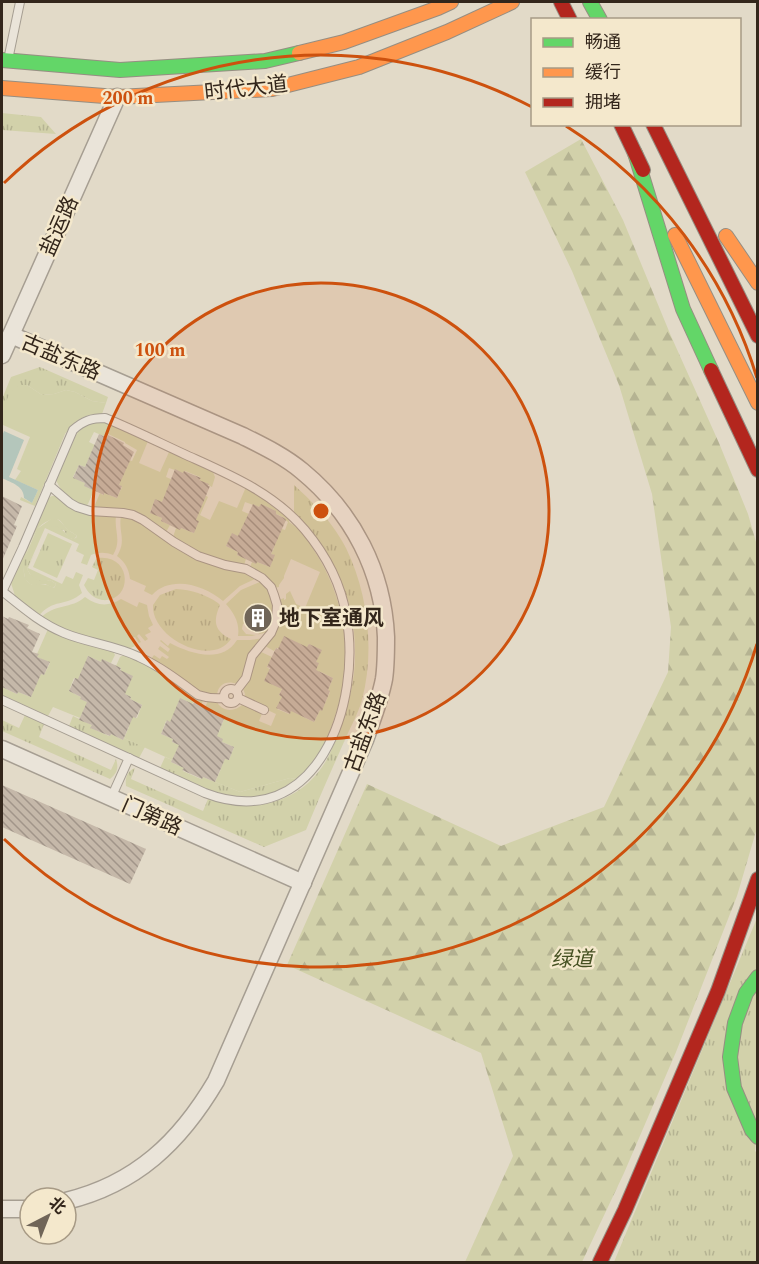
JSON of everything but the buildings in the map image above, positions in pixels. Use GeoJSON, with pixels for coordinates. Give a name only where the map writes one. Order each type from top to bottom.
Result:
{"type":"FeatureCollection","features":[{"type":"Feature","properties":{"kind":"main road","name":"时代大道"},"geometry":{"type":"LineString","coordinates":[[5,61],[120,70],[266,61],[344,42],[451,2]]}},
{"type":"Feature","properties":{"kind":"main road","name":"时代大道"},"geometry":{"type":"LineString","coordinates":[[2,87],[117,97],[272,89],[358,67],[447,32],[512,2]]}},
{"type":"Feature","properties":{"kind":"main road"},"geometry":{"type":"LineString","coordinates":[[561,2],[569,18]]}},
{"type":"Feature","properties":{"kind":"main road"},"geometry":{"type":"LineString","coordinates":[[590,2],[599,18]]}},
{"type":"Feature","properties":{"kind":"main road"},"geometry":{"type":"LineString","coordinates":[[622,126],[758,403]]}},
{"type":"Feature","properties":{"kind":"main road"},"geometry":{"type":"LineString","coordinates":[[654,126],[758,336]]}},
{"type":"Feature","properties":{"kind":"main road"},"geometry":{"type":"LineString","coordinates":[[660,140],[758,283]]}},
{"type":"Feature","properties":{"kind":"main road"},"geometry":{"type":"LineString","coordinates":[[635,153],[682,309],[758,470]]}},
{"type":"Feature","properties":{"kind":"main road"},"geometry":{"type":"LineString","coordinates":[[747,450],[758,485]]}},
{"type":"Feature","properties":{"kind":"main road"},"geometry":{"type":"LineString","coordinates":[[600,1263],[626,1210],[718,991],[758,879]]}},
{"type":"Feature","properties":{"kind":"main road"},"geometry":{"type":"LineString","coordinates":[[755,1134],[734,1088],[730,1057],[735,1023],[746,993],[758,977]]}},
{"type":"Feature","properties":{"kind":"street","name":"盐运路"},"geometry":{"type":"LineString","coordinates":[[2,355],[117,97]]}},
{"type":"Feature","properties":{"kind":"street","name":"古盐东路"},"geometry":{"type":"LineString","coordinates":[[11,335],[240,435],[275,452],[300,469],[323,490],[358,536],[370,560],[385,618],[384,676],[377,706],[365,740],[216,1081],[202,1105],[155,1158],[107,1187],[78,1198]]}},
{"type":"Feature","properties":{"kind":"street","name":"门第路"},"geometry":{"type":"LineString","coordinates":[[2,749],[303,883]]}},
{"type":"Feature","properties":{"kind":"street"},"geometry":{"type":"LineString","coordinates":[[2,1209],[18,1209]]}},
{"type":"Feature","properties":{"kind":"lane"},"geometry":{"type":"LineString","coordinates":[[5,61],[20,2]]}},
{"type":"Feature","properties":{"kind":"lane"},"geometry":{"type":"LineString","coordinates":[[2,700],[205,793],[218,798],[247,802],[279,795],[311,772],[321,759],[337,724],[348,686],[349,634],[343,601],[336,581],[318,547],[295,519],[270,498],[239,479],[105,418],[85,421],[74,430],[5,575],[2,591],[28,613],[77,638],[107,645],[140,657],[164,670],[198,694],[210,699],[224,698],[226,702],[231,703],[236,701],[252,656],[271,633],[276,621],[277,605],[274,595],[271,587],[262,578],[246,569],[198,556],[133,515],[90,511],[77,507],[49,485]]}},
{"type":"Feature","properties":{"kind":"lane"},"geometry":{"type":"LineString","coordinates":[[237,694],[264,710]]}},
{"type":"Feature","properties":{"kind":"lane"},"geometry":{"type":"LineString","coordinates":[[111,798],[129,758]]}},
{"type":"Feature","properties":{"kind":"green space"},"geometry":{"type":"Polygon","coordinates":[[[2,113],[41,117],[56,134],[2,130],[2,113]]]}},
{"type":"Feature","properties":{"kind":"green space","name":"绿道"},"geometry":{"type":"Polygon","coordinates":[[[581,139],[623,220],[719,443],[748,514],[758,549],[757,828],[737,896],[676,1052],[624,1173],[582,1262],[465,1262],[513,1156],[481,1053],[287,965],[367,784],[501,846],[604,807],[668,672],[671,627],[652,494],[619,385],[572,271],[525,172],[581,139]]]}},
{"type":"Feature","properties":{"kind":"green space"},"geometry":{"type":"Polygon","coordinates":[[[40,367],[108,397],[106,403],[92,401],[66,390],[42,395],[27,385],[9,396],[2,415],[2,399],[11,377],[40,367]]]}},
{"type":"Feature","properties":{"kind":"green space"},"geometry":{"type":"Polygon","coordinates":[[[19,385],[27,385],[42,395],[66,390],[92,401],[106,403],[102,414],[80,418],[65,434],[35,506],[20,500],[21,497],[32,503],[38,490],[15,480],[21,471],[17,469],[30,437],[3,425],[2,427],[5,404],[19,385]]]}},
{"type":"Feature","properties":{"kind":"green space"},"geometry":{"type":"Polygon","coordinates":[[[98,422],[106,423],[148,441],[139,463],[160,472],[169,452],[213,472],[215,477],[212,487],[199,480],[200,477],[169,468],[166,477],[173,480],[162,502],[155,500],[150,512],[170,525],[166,532],[147,519],[94,507],[100,493],[117,498],[122,487],[119,485],[126,459],[132,461],[137,450],[108,434],[106,437],[94,432],[89,442],[95,445],[85,467],[79,465],[73,477],[94,490],[86,506],[76,502],[64,493],[56,480],[77,433],[85,426],[98,422]]]}},
{"type":"Feature","properties":{"kind":"green space"},"geometry":{"type":"Polygon","coordinates":[[[294,485],[329,522],[341,539],[354,565],[367,622],[368,662],[360,705],[306,830],[264,847],[126,786],[126,780],[128,773],[135,768],[131,779],[203,811],[208,799],[240,805],[256,805],[286,798],[311,780],[322,767],[334,744],[352,689],[355,661],[354,633],[349,603],[338,575],[314,535],[294,512],[294,485]]]}},
{"type":"Feature","properties":{"kind":"green space"},"geometry":{"type":"Polygon","coordinates":[[[246,487],[290,519],[289,522],[303,534],[320,560],[339,607],[346,645],[346,672],[333,722],[324,746],[314,762],[298,779],[290,778],[240,792],[215,782],[221,769],[215,766],[223,758],[229,760],[234,747],[222,742],[212,734],[219,732],[224,719],[205,707],[208,701],[216,700],[221,707],[228,710],[236,709],[243,704],[263,711],[259,721],[271,726],[276,714],[244,699],[243,689],[259,651],[272,657],[267,667],[285,682],[279,695],[282,697],[277,709],[289,714],[292,709],[304,710],[301,716],[314,722],[330,692],[328,690],[333,678],[321,672],[318,678],[313,676],[321,650],[309,644],[306,650],[276,648],[274,651],[265,646],[279,600],[286,599],[286,594],[290,591],[296,604],[305,608],[320,572],[291,559],[279,587],[274,588],[263,574],[250,567],[252,562],[257,562],[270,567],[274,548],[263,543],[279,528],[285,530],[288,522],[285,518],[276,514],[276,511],[261,505],[259,507],[245,502],[242,511],[249,514],[247,536],[240,533],[238,536],[232,534],[226,546],[246,559],[244,565],[203,556],[173,537],[176,528],[194,533],[195,520],[203,494],[208,497],[200,515],[210,520],[219,501],[237,508],[246,487]]]}},
{"type":"Feature","properties":{"kind":"green space"},"geometry":{"type":"Polygon","coordinates":[[[55,496],[116,516],[117,540],[113,555],[96,553],[91,555],[87,565],[81,563],[84,555],[76,551],[79,544],[45,528],[55,526],[72,539],[77,536],[61,521],[54,519],[43,524],[38,528],[28,549],[24,564],[25,577],[32,585],[47,585],[54,588],[56,584],[50,580],[36,579],[29,572],[27,569],[35,553],[28,568],[62,584],[66,576],[73,579],[76,572],[83,575],[79,585],[82,593],[71,600],[49,607],[38,617],[15,596],[11,583],[48,498],[55,496]]]}},
{"type":"Feature","properties":{"kind":"green space"},"geometry":{"type":"Polygon","coordinates":[[[121,516],[133,518],[164,539],[257,578],[240,586],[223,601],[207,590],[188,584],[168,585],[152,595],[144,591],[146,586],[130,579],[126,566],[117,556],[122,541],[121,516]]]}},
{"type":"Feature","properties":{"kind":"green space"},"geometry":{"type":"Polygon","coordinates":[[[55,518],[77,536],[72,539],[64,530],[45,528],[27,569],[30,574],[56,584],[53,588],[45,584],[35,586],[25,579],[24,559],[37,529],[55,518]]]}},
{"type":"Feature","properties":{"kind":"green space"},"geometry":{"type":"Polygon","coordinates":[[[48,533],[72,544],[57,578],[33,567],[48,533]]]}},
{"type":"Feature","properties":{"kind":"green space"},"geometry":{"type":"Polygon","coordinates":[[[99,558],[110,559],[123,571],[124,587],[112,599],[96,598],[84,585],[88,578],[94,580],[98,570],[92,567],[99,558]]]}},
{"type":"Feature","properties":{"kind":"green space"},"geometry":{"type":"Polygon","coordinates":[[[262,581],[267,587],[273,606],[268,632],[258,635],[261,632],[261,622],[268,610],[261,603],[255,607],[252,618],[243,624],[242,629],[246,634],[256,635],[238,636],[236,618],[226,604],[241,590],[262,581]]]}},
{"type":"Feature","properties":{"kind":"green space"},"geometry":{"type":"Polygon","coordinates":[[[176,589],[198,593],[218,603],[220,605],[216,625],[221,633],[231,639],[222,647],[211,651],[197,650],[172,638],[155,617],[153,605],[160,595],[176,589]]]}},
{"type":"Feature","properties":{"kind":"green space"},"geometry":{"type":"Polygon","coordinates":[[[85,597],[103,604],[121,599],[137,607],[139,602],[147,605],[153,625],[148,628],[151,632],[145,635],[148,639],[145,641],[139,634],[137,636],[141,642],[139,643],[135,637],[132,638],[135,646],[129,649],[75,634],[41,618],[51,610],[80,601],[85,597]]]}},
{"type":"Feature","properties":{"kind":"green space"},"geometry":{"type":"Polygon","coordinates":[[[48,629],[113,651],[115,655],[111,663],[102,660],[101,662],[88,656],[81,681],[74,678],[69,691],[93,705],[91,710],[85,707],[80,718],[53,707],[48,716],[2,695],[2,687],[31,697],[37,672],[44,675],[50,663],[37,657],[48,629]]]}},
{"type":"Feature","properties":{"kind":"green space"},"geometry":{"type":"Polygon","coordinates":[[[264,638],[244,676],[237,684],[230,682],[224,684],[219,688],[217,695],[202,693],[151,659],[154,655],[160,659],[162,656],[167,659],[169,657],[158,649],[160,646],[168,652],[170,649],[161,640],[168,646],[170,643],[187,651],[206,655],[223,652],[237,640],[264,638]]]}},
{"type":"Feature","properties":{"kind":"green space"},"geometry":{"type":"Polygon","coordinates":[[[125,654],[139,659],[203,701],[201,705],[194,702],[173,723],[166,721],[161,734],[185,747],[183,752],[177,750],[172,760],[124,738],[129,727],[123,724],[131,716],[137,718],[142,705],[120,692],[121,668],[116,666],[120,657],[125,654]]]}},
{"type":"Feature","properties":{"kind":"green space"},"geometry":{"type":"Polygon","coordinates":[[[25,715],[44,724],[39,737],[111,770],[116,759],[116,772],[110,779],[2,731],[2,720],[19,728],[25,715]]]}},
{"type":"Feature","properties":{"kind":"green space"},"geometry":{"type":"Polygon","coordinates":[[[73,716],[109,736],[111,734],[145,747],[139,758],[69,726],[73,716]]]}},
{"type":"Feature","properties":{"kind":"green space"},"geometry":{"type":"Polygon","coordinates":[[[165,757],[184,768],[183,771],[240,792],[290,778],[298,779],[281,790],[263,796],[229,795],[212,791],[160,768],[165,757]]]}},
{"type":"Feature","properties":{"kind":"green space"},"geometry":{"type":"Polygon","coordinates":[[[757,918],[757,1129],[755,1151],[757,1153],[757,1262],[614,1262],[757,918]]]}},
{"type":"Feature","properties":{"kind":"shaded area"},"geometry":{"type":"Polygon","coordinates":[[[4,431],[24,440],[9,477],[38,490],[32,503],[24,498],[20,488],[2,478],[4,431]]]}},
{"type":"Feature","properties":{"kind":"traffic: fast"},"geometry":{"type":"LineString","coordinates":[[590,2],[599,18]]}},
{"type":"Feature","properties":{"kind":"traffic: fast"},"geometry":{"type":"LineString","coordinates":[[2,60],[120,70],[265,61],[299,53]]}},
{"type":"Feature","properties":{"kind":"traffic: fast"},"geometry":{"type":"LineString","coordinates":[[635,153],[683,309],[711,370]]}},
{"type":"Feature","properties":{"kind":"traffic: fast"},"geometry":{"type":"LineString","coordinates":[[758,977],[746,993],[735,1023],[730,1057],[734,1088],[752,1130],[758,1137]]}},
{"type":"Feature","properties":{"kind":"traffic: slow"},"geometry":{"type":"LineString","coordinates":[[299,53],[344,42],[451,2]]}},
{"type":"Feature","properties":{"kind":"traffic: slow"},"geometry":{"type":"LineString","coordinates":[[2,88],[117,97],[272,89],[359,67],[447,32],[512,2]]}},
{"type":"Feature","properties":{"kind":"traffic: slow"},"geometry":{"type":"LineString","coordinates":[[675,235],[758,403]]}},
{"type":"Feature","properties":{"kind":"traffic: slow"},"geometry":{"type":"LineString","coordinates":[[726,236],[758,283]]}},
{"type":"Feature","properties":{"kind":"traffic: jam"},"geometry":{"type":"LineString","coordinates":[[561,2],[569,18]]}},
{"type":"Feature","properties":{"kind":"traffic: jam"},"geometry":{"type":"LineString","coordinates":[[622,126],[643,170]]}},
{"type":"Feature","properties":{"kind":"traffic: jam"},"geometry":{"type":"LineString","coordinates":[[654,126],[758,336]]}},
{"type":"Feature","properties":{"kind":"traffic: jam"},"geometry":{"type":"LineString","coordinates":[[711,370],[758,470]]}},
{"type":"Feature","properties":{"kind":"traffic: jam"},"geometry":{"type":"LineString","coordinates":[[600,1262],[625,1210],[718,991],[758,879]]}},
{"type":"Feature","properties":{"kind":"place","name":"地下室通风"},"geometry":{"type":"Point","coordinates":[258,618]}}]}
